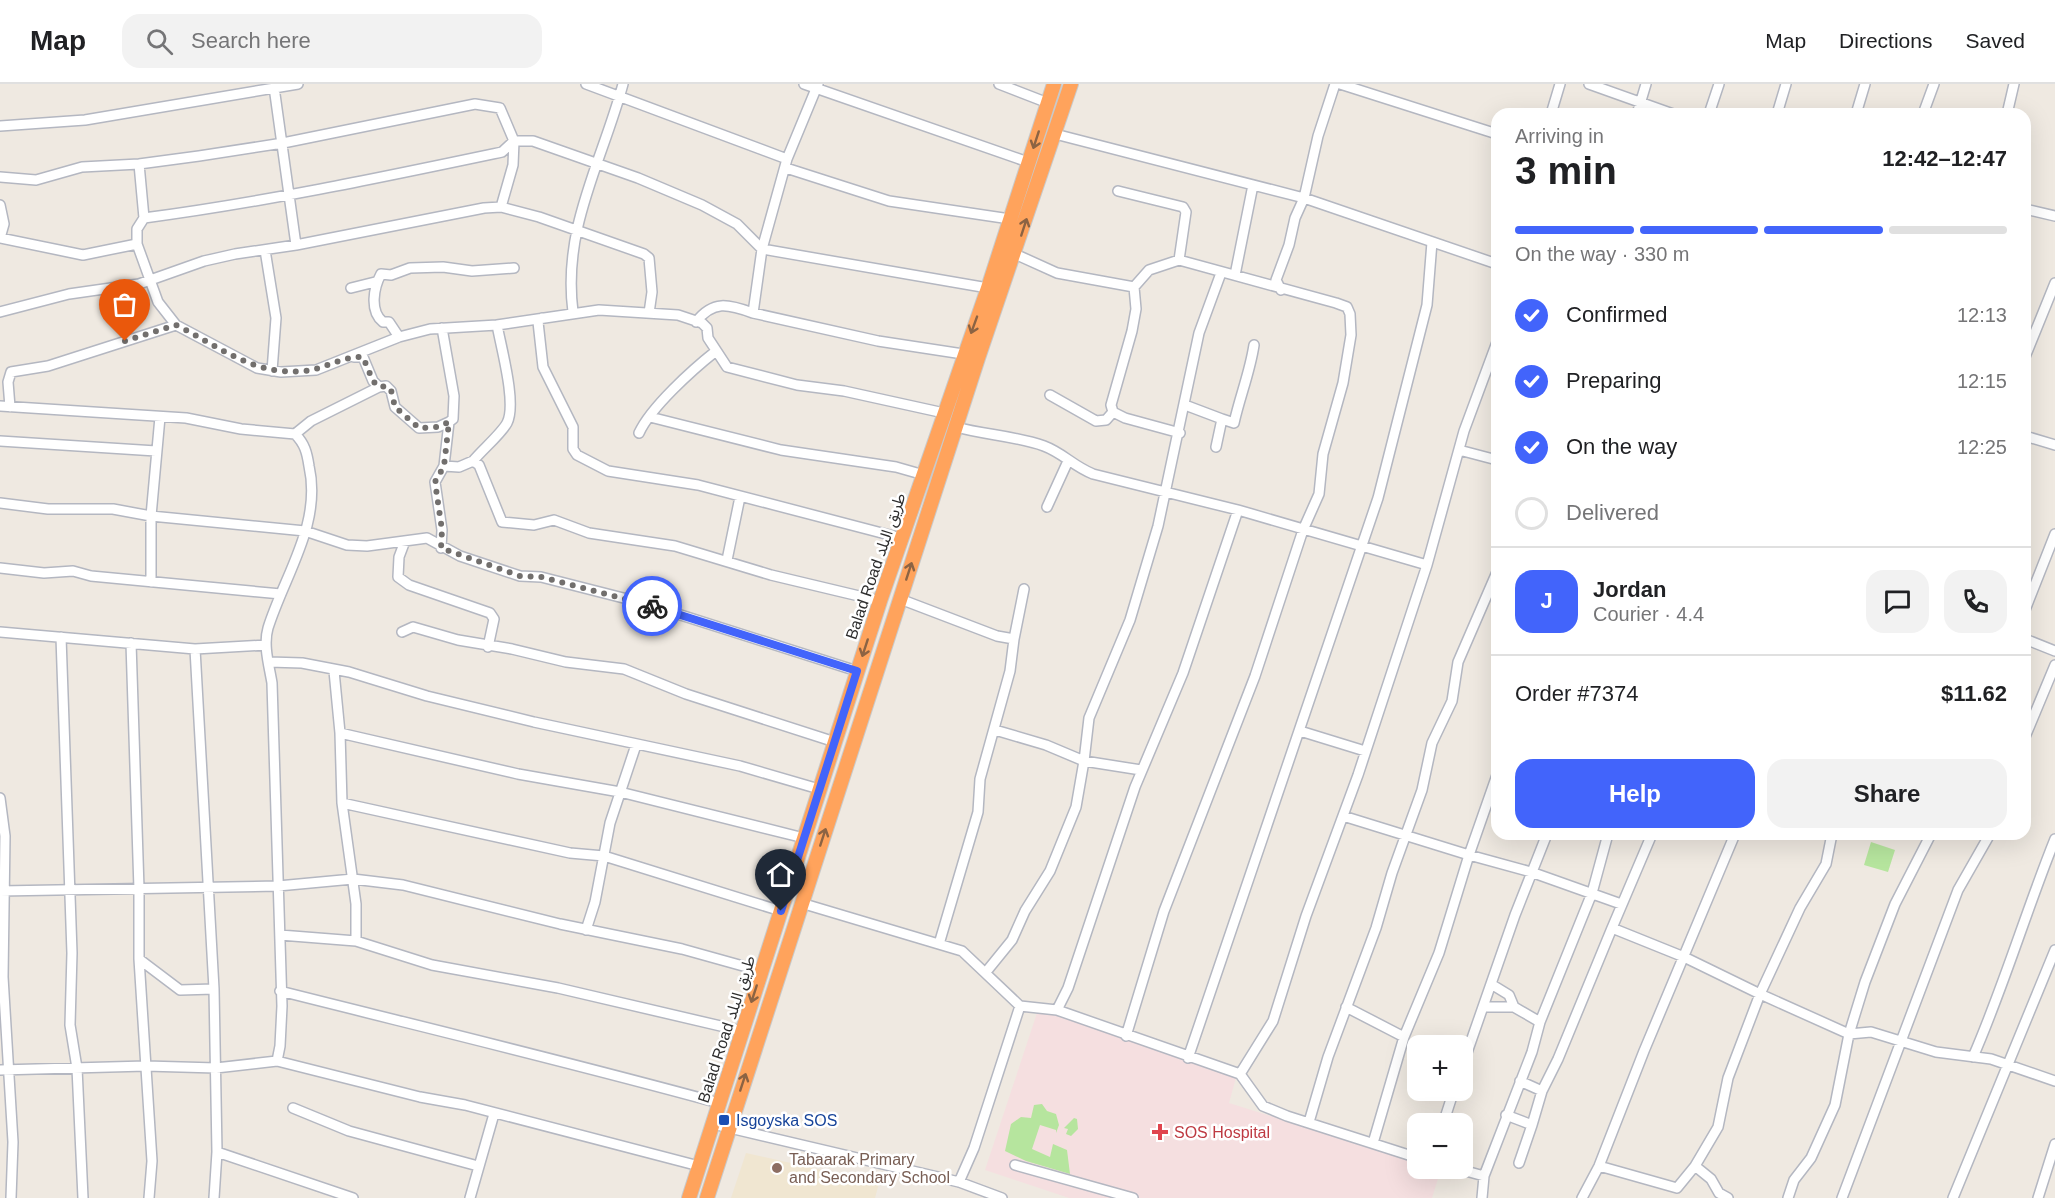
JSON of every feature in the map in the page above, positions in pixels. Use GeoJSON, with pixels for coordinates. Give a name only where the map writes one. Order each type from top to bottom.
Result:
{"type":"FeatureCollection","features":[{"type":"Feature","properties":{"kind":"highway","name":"Balad Road طريق البلد"},"geometry":{"type":"LineString","coordinates":[[689,1198],[857,671],[963,354],[988,288],[1054,84]]}},
{"type":"Feature","properties":{"kind":"highway","name":"Balad Road طريق البلد"},"geometry":{"type":"LineString","coordinates":[[707,1198],[728,1126],[956,427],[1071,84]]}},
{"type":"Feature","properties":{"kind":"street"},"geometry":{"type":"LineString","coordinates":[[0,126],[85,120],[298,84]]}},
{"type":"Feature","properties":{"kind":"street"},"geometry":{"type":"LineString","coordinates":[[586,84],[620,94],[787,163],[889,201],[1010,219]]}},
{"type":"Feature","properties":{"kind":"street"},"geometry":{"type":"LineString","coordinates":[[573,312],[569,283],[575,232],[623,84]]}},
{"type":"Feature","properties":{"kind":"street"},"geometry":{"type":"LineString","coordinates":[[804,84],[818,86],[1029,162]]}},
{"type":"Feature","properties":{"kind":"street"},"geometry":{"type":"LineString","coordinates":[[999,84],[1048,103]]}},
{"type":"Feature","properties":{"kind":"street"},"geometry":{"type":"LineString","coordinates":[[1281,290],[1276,280],[1289,245],[1295,218],[1304,198],[1318,136],[1335,84]]}},
{"type":"Feature","properties":{"kind":"street"},"geometry":{"type":"LineString","coordinates":[[1340,84],[1491,132]]}},
{"type":"Feature","properties":{"kind":"street"},"geometry":{"type":"LineString","coordinates":[[1553,108],[1560,84]]}},
{"type":"Feature","properties":{"kind":"street"},"geometry":{"type":"LineString","coordinates":[[1589,84],[1656,108]]}},
{"type":"Feature","properties":{"kind":"street"},"geometry":{"type":"LineString","coordinates":[[1639,108],[1646,84]]}},
{"type":"Feature","properties":{"kind":"street"},"geometry":{"type":"LineString","coordinates":[[1711,108],[1719,84]]}},
{"type":"Feature","properties":{"kind":"street"},"geometry":{"type":"LineString","coordinates":[[1779,108],[1786,84]]}},
{"type":"Feature","properties":{"kind":"street"},"geometry":{"type":"LineString","coordinates":[[1858,108],[1865,84]]}},
{"type":"Feature","properties":{"kind":"street"},"geometry":{"type":"LineString","coordinates":[[1925,108],[1934,84]]}},
{"type":"Feature","properties":{"kind":"street"},"geometry":{"type":"LineString","coordinates":[[2008,108],[2014,84]]}},
{"type":"Feature","properties":{"kind":"street"},"geometry":{"type":"LineString","coordinates":[[753,313],[762,249],[787,163],[818,86]]}},
{"type":"Feature","properties":{"kind":"street"},"geometry":{"type":"LineString","coordinates":[[274,87],[296,245]]}},
{"type":"Feature","properties":{"kind":"street"},"geometry":{"type":"LineString","coordinates":[[0,177],[36,180],[82,167],[139,164],[283,143],[475,104],[500,108],[514,141],[513,165],[501,207]]}},
{"type":"Feature","properties":{"kind":"street"},"geometry":{"type":"LineString","coordinates":[[1055,134],[1304,198],[1491,262]]}},
{"type":"Feature","properties":{"kind":"street"},"geometry":{"type":"LineString","coordinates":[[144,218],[289,196],[333,184],[502,152],[514,141],[532,141],[702,205],[737,224],[762,249],[988,288]]}},
{"type":"Feature","properties":{"kind":"street"},"geometry":{"type":"LineString","coordinates":[[139,164],[144,218],[137,229],[137,244],[158,302],[176,325],[241,361],[272,371],[316,370],[399,338],[442,328],[497,325],[560,317],[573,312],[649,313],[678,315],[702,323],[707,328],[708,338],[727,367],[797,385],[844,391],[944,413]]}},
{"type":"Feature","properties":{"kind":"street"},"geometry":{"type":"LineString","coordinates":[[1235,275],[1253,185]]}},
{"type":"Feature","properties":{"kind":"street"},"geometry":{"type":"LineString","coordinates":[[1118,191],[1183,207],[1186,212],[1179,260]]}},
{"type":"Feature","properties":{"kind":"street"},"geometry":{"type":"LineString","coordinates":[[0,205],[4,224],[0,238],[83,255],[137,244]]}},
{"type":"Feature","properties":{"kind":"street"},"geometry":{"type":"LineString","coordinates":[[0,312],[69,294],[114,289],[151,280],[204,261],[395,226],[422,218],[501,207],[539,218],[649,258],[652,284],[649,313]]}},
{"type":"Feature","properties":{"kind":"street"},"geometry":{"type":"LineString","coordinates":[[2031,210],[2055,216]]}},
{"type":"Feature","properties":{"kind":"street"},"geometry":{"type":"LineString","coordinates":[[1188,1058],[1363,547],[1394,445],[1427,305],[1432,242]]}},
{"type":"Feature","properties":{"kind":"street"},"geometry":{"type":"LineString","coordinates":[[265,250],[276,318],[272,371]]}},
{"type":"Feature","properties":{"kind":"street"},"geometry":{"type":"LineString","coordinates":[[1015,254],[1057,273],[1134,286]]}},
{"type":"Feature","properties":{"kind":"street"},"geometry":{"type":"LineString","coordinates":[[1050,395],[1096,421],[1106,420],[1113,412],[1112,403],[1132,331],[1136,309],[1134,286],[1149,270],[1179,260],[1198,263],[1221,273],[1336,303],[1347,307],[1350,314],[1351,335],[1343,383],[1323,454],[1319,494],[1302,530],[1255,676],[1164,911],[1126,1036]]}},
{"type":"Feature","properties":{"kind":"street"},"geometry":{"type":"LineString","coordinates":[[399,338],[389,322],[383,322],[376,317],[375,282],[381,274],[390,275],[410,268],[443,267],[472,272],[514,268]]}},
{"type":"Feature","properties":{"kind":"street"},"geometry":{"type":"LineString","coordinates":[[986,972],[1012,940],[1025,911],[1050,871],[1076,807],[1089,718],[1130,620],[1166,493],[1199,333],[1221,273]]}},
{"type":"Feature","properties":{"kind":"street"},"geometry":{"type":"LineString","coordinates":[[351,288],[375,282]]}},
{"type":"Feature","properties":{"kind":"street"},"geometry":{"type":"LineString","coordinates":[[2031,342],[2055,283]]}},
{"type":"Feature","properties":{"kind":"street"},"geometry":{"type":"LineString","coordinates":[[696,322],[706,309],[714,306],[736,307],[753,313],[878,340],[963,354]]}},
{"type":"Feature","properties":{"kind":"street"},"geometry":{"type":"LineString","coordinates":[[542,318],[538,322],[543,367],[573,427],[573,449],[577,455],[608,471],[698,484],[740,498],[901,538]]}},
{"type":"Feature","properties":{"kind":"street"},"geometry":{"type":"LineString","coordinates":[[176,325],[48,366],[11,372],[5,407],[160,417],[295,434],[304,443],[314,492],[312,511],[268,629],[266,645],[269,662],[280,935],[282,1028],[277,1061]]}},
{"type":"Feature","properties":{"kind":"street"},"geometry":{"type":"LineString","coordinates":[[444,466],[459,467],[473,461],[493,436],[502,431],[511,414],[497,325]]}},
{"type":"Feature","properties":{"kind":"street"},"geometry":{"type":"LineString","coordinates":[[295,434],[311,421],[379,387],[386,386],[391,390],[395,407],[419,428],[438,427],[453,420],[454,396],[442,328]]}},
{"type":"Feature","properties":{"kind":"street"},"geometry":{"type":"LineString","coordinates":[[1185,405],[1234,423],[1240,392],[1250,372],[1254,345]]}},
{"type":"Feature","properties":{"kind":"street"},"geometry":{"type":"LineString","coordinates":[[639,433],[646,419],[691,371],[716,351]]}},
{"type":"Feature","properties":{"kind":"street"},"geometry":{"type":"LineString","coordinates":[[354,357],[363,357],[373,381],[379,387]]}},
{"type":"Feature","properties":{"kind":"street"},"geometry":{"type":"LineString","coordinates":[[1240,1074],[1273,1021],[1306,916],[1343,816],[1427,565],[1459,450],[1491,360]]}},
{"type":"Feature","properties":{"kind":"street"},"geometry":{"type":"LineString","coordinates":[[1113,412],[1125,418],[1180,433]]}},
{"type":"Feature","properties":{"kind":"street"},"geometry":{"type":"LineString","coordinates":[[151,582],[151,516],[160,417]]}},
{"type":"Feature","properties":{"kind":"street"},"geometry":{"type":"LineString","coordinates":[[650,417],[781,450],[896,467],[924,474]]}},
{"type":"Feature","properties":{"kind":"street"},"geometry":{"type":"LineString","coordinates":[[1216,447],[1222,419]]}},
{"type":"Feature","properties":{"kind":"street"},"geometry":{"type":"LineString","coordinates":[[441,548],[442,530],[435,482],[444,466],[449,422]]}},
{"type":"Feature","properties":{"kind":"street"},"geometry":{"type":"LineString","coordinates":[[956,427],[1044,446],[1093,474],[1238,510],[1427,565]]}},
{"type":"Feature","properties":{"kind":"street"},"geometry":{"type":"LineString","coordinates":[[2031,438],[2055,445]]}},
{"type":"Feature","properties":{"kind":"street"},"geometry":{"type":"LineString","coordinates":[[0,441],[156,451]]}},
{"type":"Feature","properties":{"kind":"street"},"geometry":{"type":"LineString","coordinates":[[1459,450],[1491,458]]}},
{"type":"Feature","properties":{"kind":"street"},"geometry":{"type":"LineString","coordinates":[[473,461],[479,465],[502,522],[534,525],[554,520],[568,528],[598,536],[675,546],[771,575],[880,601]]}},
{"type":"Feature","properties":{"kind":"street"},"geometry":{"type":"LineString","coordinates":[[1047,507],[1068,461]]}},
{"type":"Feature","properties":{"kind":"street"},"geometry":{"type":"LineString","coordinates":[[727,560],[740,498]]}},
{"type":"Feature","properties":{"kind":"street"},"geometry":{"type":"LineString","coordinates":[[0,503],[48,509],[113,509],[151,516],[304,531],[347,545],[367,546],[427,538],[441,548],[520,576],[541,577],[643,603],[857,671]]}},
{"type":"Feature","properties":{"kind":"street"},"geometry":{"type":"LineString","coordinates":[[1057,1010],[1068,988],[1141,770],[1183,674],[1238,510]]}},
{"type":"Feature","properties":{"kind":"street"},"geometry":{"type":"LineString","coordinates":[[2031,595],[2055,534]]}},
{"type":"Feature","properties":{"kind":"street"},"geometry":{"type":"LineString","coordinates":[[405,541],[399,556],[398,577],[416,588],[490,613],[494,619],[488,647]]}},
{"type":"Feature","properties":{"kind":"street"},"geometry":{"type":"LineString","coordinates":[[0,568],[44,573],[73,571],[91,576],[281,594]]}},
{"type":"Feature","properties":{"kind":"street"},"geometry":{"type":"LineString","coordinates":[[1309,1122],[1346,1007],[1376,928],[1422,790],[1432,743],[1452,701],[1458,662],[1491,586]]}},
{"type":"Feature","properties":{"kind":"street"},"geometry":{"type":"LineString","coordinates":[[939,944],[978,812],[980,779],[1010,671],[1024,589]]}},
{"type":"Feature","properties":{"kind":"street"},"geometry":{"type":"LineString","coordinates":[[900,599],[997,636],[1014,639]]}},
{"type":"Feature","properties":{"kind":"street"},"geometry":{"type":"LineString","coordinates":[[402,632],[413,627],[488,647],[512,649],[567,662],[624,669],[696,698],[835,742]]}},
{"type":"Feature","properties":{"kind":"street"},"geometry":{"type":"LineString","coordinates":[[0,632],[195,649],[266,645]]}},
{"type":"Feature","properties":{"kind":"street"},"geometry":{"type":"LineString","coordinates":[[62,637],[68,891],[72,953],[70,1025],[77,1068],[83,1198]]}},
{"type":"Feature","properties":{"kind":"street"},"geometry":{"type":"LineString","coordinates":[[2031,641],[2055,651]]}},
{"type":"Feature","properties":{"kind":"street"},"geometry":{"type":"LineString","coordinates":[[131,643],[139,959],[152,1161],[148,1198]]}},
{"type":"Feature","properties":{"kind":"street"},"geometry":{"type":"LineString","coordinates":[[195,649],[214,989],[217,1152],[214,1198]]}},
{"type":"Feature","properties":{"kind":"street"},"geometry":{"type":"LineString","coordinates":[[269,662],[302,663],[334,671],[349,672],[427,696],[636,745],[740,766],[819,789]]}},
{"type":"Feature","properties":{"kind":"street"},"geometry":{"type":"LineString","coordinates":[[2031,722],[2055,664]]}},
{"type":"Feature","properties":{"kind":"street"},"geometry":{"type":"LineString","coordinates":[[334,671],[340,733],[342,803],[352,879],[356,941]]}},
{"type":"Feature","properties":{"kind":"street"},"geometry":{"type":"LineString","coordinates":[[994,730],[1046,745],[1084,761],[1141,770]]}},
{"type":"Feature","properties":{"kind":"street"},"geometry":{"type":"LineString","coordinates":[[1300,731],[1365,751]]}},
{"type":"Feature","properties":{"kind":"street"},"geometry":{"type":"LineString","coordinates":[[340,733],[518,774],[620,792],[804,838]]}},
{"type":"Feature","properties":{"kind":"street"},"geometry":{"type":"LineString","coordinates":[[586,930],[610,823],[636,745]]}},
{"type":"Feature","properties":{"kind":"street"},"geometry":{"type":"LineString","coordinates":[[1373,1143],[1404,1037],[1439,953],[1491,792]]}},
{"type":"Feature","properties":{"kind":"street"},"geometry":{"type":"LineString","coordinates":[[0,798],[4,836],[2,891],[4,1070],[13,1142],[11,1198]]}},
{"type":"Feature","properties":{"kind":"street"},"geometry":{"type":"LineString","coordinates":[[342,803],[537,846],[604,856],[781,911]]}},
{"type":"Feature","properties":{"kind":"street"},"geometry":{"type":"LineString","coordinates":[[1343,816],[1531,872],[1621,904]]}},
{"type":"Feature","properties":{"kind":"street"},"geometry":{"type":"LineString","coordinates":[[1973,1058],[1995,1007],[2027,908],[2055,839]]}},
{"type":"Feature","properties":{"kind":"street"},"geometry":{"type":"LineString","coordinates":[[1473,1037],[1544,840]]}},
{"type":"Feature","properties":{"kind":"street"},"geometry":{"type":"LineString","coordinates":[[1482,1198],[1484,1176],[1532,1052],[1540,1022],[1593,893],[1606,840]]}},
{"type":"Feature","properties":{"kind":"street"},"geometry":{"type":"LineString","coordinates":[[1519,1163],[1542,1091],[1558,1059],[1649,840]]}},
{"type":"Feature","properties":{"kind":"street"},"geometry":{"type":"LineString","coordinates":[[1582,1198],[1599,1166],[1644,1051],[1733,840]]}},
{"type":"Feature","properties":{"kind":"street"},"geometry":{"type":"LineString","coordinates":[[1672,1198],[1695,1166],[1718,1126],[1728,1078],[1760,994],[1800,908],[1826,864],[1832,840]]}},
{"type":"Feature","properties":{"kind":"street"},"geometry":{"type":"LineString","coordinates":[[1788,1198],[1794,1180],[1810,1158],[1835,1105],[1850,1034],[1865,982],[1895,904],[1928,840]]}},
{"type":"Feature","properties":{"kind":"street"},"geometry":{"type":"LineString","coordinates":[[1842,1198],[1958,890],[1987,840]]}},
{"type":"Feature","properties":{"kind":"street"},"geometry":{"type":"LineString","coordinates":[[2,891],[278,886],[352,879],[403,885],[586,930],[682,949],[761,971]]}},
{"type":"Feature","properties":{"kind":"street"},"geometry":{"type":"LineString","coordinates":[[801,903],[962,951],[1020,1006],[1057,1010],[1188,1058],[1240,1074],[1263,1106],[1407,1154]]}},
{"type":"Feature","properties":{"kind":"street"},"geometry":{"type":"LineString","coordinates":[[1612,928],[1684,957],[1850,1034],[1871,1032],[1936,1052],[1991,1059],[2055,1080]]}},
{"type":"Feature","properties":{"kind":"street"},"geometry":{"type":"LineString","coordinates":[[280,935],[356,941],[432,965],[558,988],[742,1031]]}},
{"type":"Feature","properties":{"kind":"street"},"geometry":{"type":"LineString","coordinates":[[1953,1198],[2055,950]]}},
{"type":"Feature","properties":{"kind":"street"},"geometry":{"type":"LineString","coordinates":[[139,959],[180,990],[214,989]]}},
{"type":"Feature","properties":{"kind":"street"},"geometry":{"type":"LineString","coordinates":[[1491,984],[1509,995],[1514,1007]]}},
{"type":"Feature","properties":{"kind":"street"},"geometry":{"type":"LineString","coordinates":[[280,991],[434,1032],[535,1053],[719,1103]]}},
{"type":"Feature","properties":{"kind":"street"},"geometry":{"type":"LineString","coordinates":[[959,1182],[974,1148],[1020,1006]]}},
{"type":"Feature","properties":{"kind":"street"},"geometry":{"type":"LineString","coordinates":[[1346,1007],[1404,1037]]}},
{"type":"Feature","properties":{"kind":"street"},"geometry":{"type":"LineString","coordinates":[[1484,1007],[1514,1007],[1540,1022]]}},
{"type":"Feature","properties":{"kind":"street"},"geometry":{"type":"LineString","coordinates":[[4,1070],[146,1066],[216,1068],[277,1061],[699,1166]]}},
{"type":"Feature","properties":{"kind":"street"},"geometry":{"type":"LineString","coordinates":[[1520,1081],[1542,1091]]}},
{"type":"Feature","properties":{"kind":"street"},"geometry":{"type":"LineString","coordinates":[[293,1108],[349,1131],[478,1166]]}},
{"type":"Feature","properties":{"kind":"street"},"geometry":{"type":"LineString","coordinates":[[470,1198],[494,1114]]}},
{"type":"Feature","properties":{"kind":"street"},"geometry":{"type":"LineString","coordinates":[[1506,1115],[1532,1125]]}},
{"type":"Feature","properties":{"kind":"street"},"geometry":{"type":"LineString","coordinates":[[713,1124],[959,1182],[1002,1198]]}},
{"type":"Feature","properties":{"kind":"street"},"geometry":{"type":"LineString","coordinates":[[2038,1198],[2055,1144]]}},
{"type":"Feature","properties":{"kind":"street"},"geometry":{"type":"LineString","coordinates":[[217,1152],[353,1198]]}},
{"type":"Feature","properties":{"kind":"street"},"geometry":{"type":"LineString","coordinates":[[1015,1166],[1133,1198]]}},
{"type":"Feature","properties":{"kind":"street"},"geometry":{"type":"LineString","coordinates":[[1599,1166],[1677,1188]]}},
{"type":"Feature","properties":{"kind":"street"},"geometry":{"type":"LineString","coordinates":[[1695,1166],[1711,1179],[1719,1193],[1728,1198]]}},
{"type":"Feature","properties":{"kind":"street"},"geometry":{"type":"LineString","coordinates":[[1473,1173],[1484,1176]]}},
{"type":"Feature","properties":{"kind":"street"},"geometry":{"type":"LineString","coordinates":[[970,1198],[974,1188]]}},
{"type":"Feature","properties":{"kind":"shaded area","name":"SOS Hospital"},"geometry":{"type":"Polygon","coordinates":[[[1038,1010],[1237,1074],[1229,1103],[1407,1159],[1407,1179],[1438,1179],[1432,1198],[1069,1198],[985,1170],[1038,1010]]]}},
{"type":"Feature","properties":{"kind":"shaded area","name":"Tabaarak Primary and Secondary School"},"geometry":{"type":"Polygon","coordinates":[[[746,1153],[879,1183],[875,1198],[731,1198],[746,1153]]]}},
{"type":"Feature","properties":{"kind":"green space"},"geometry":{"type":"Polygon","coordinates":[[[1871,842],[1895,850],[1888,872],[1864,865],[1871,842]]]}},
{"type":"Feature","properties":{"kind":"green space"},"geometry":{"type":"Polygon","coordinates":[[[1042,1104],[1047,1111],[1056,1114],[1059,1125],[1056,1133],[1056,1130],[1040,1125],[1032,1149],[1050,1157],[1053,1144],[1067,1150],[1070,1174],[1026,1161],[1005,1151],[1011,1124],[1021,1117],[1031,1118],[1034,1105],[1042,1104]]]}},
{"type":"Feature","properties":{"kind":"green space"},"geometry":{"type":"Polygon","coordinates":[[[1074,1118],[1077,1119],[1078,1129],[1071,1136],[1066,1134],[1068,1129],[1064,1128],[1074,1118]]]}},
{"type":"Feature","properties":{"kind":"way so far"},"geometry":{"type":"LineString","coordinates":[[125,341],[176,325],[205,339],[222,352],[241,361],[257,368],[281,372],[316,370],[339,361],[363,357],[373,381],[379,387],[386,386],[391,390],[395,407],[419,428],[438,427],[449,422],[444,466],[435,482],[442,530],[441,548],[520,576],[541,577],[564,582],[652,606]]}},
{"type":"Feature","properties":{"kind":"place","name":"Isgoyska SOS"},"geometry":{"type":"Point","coordinates":[724,1120]}},
{"type":"Feature","properties":{"kind":"place","name":"SOS Hospital"},"geometry":{"type":"Point","coordinates":[1160,1132]}},
{"type":"Feature","properties":{"kind":"place","name":"Tabaarak Primary and Secondary School"},"geometry":{"type":"Point","coordinates":[777,1168]}},
{"type":"Feature","properties":{"kind":"route"},"geometry":{"type":"LineString","coordinates":[[652,606],[845,665],[857,671],[781,911]]}}]}
